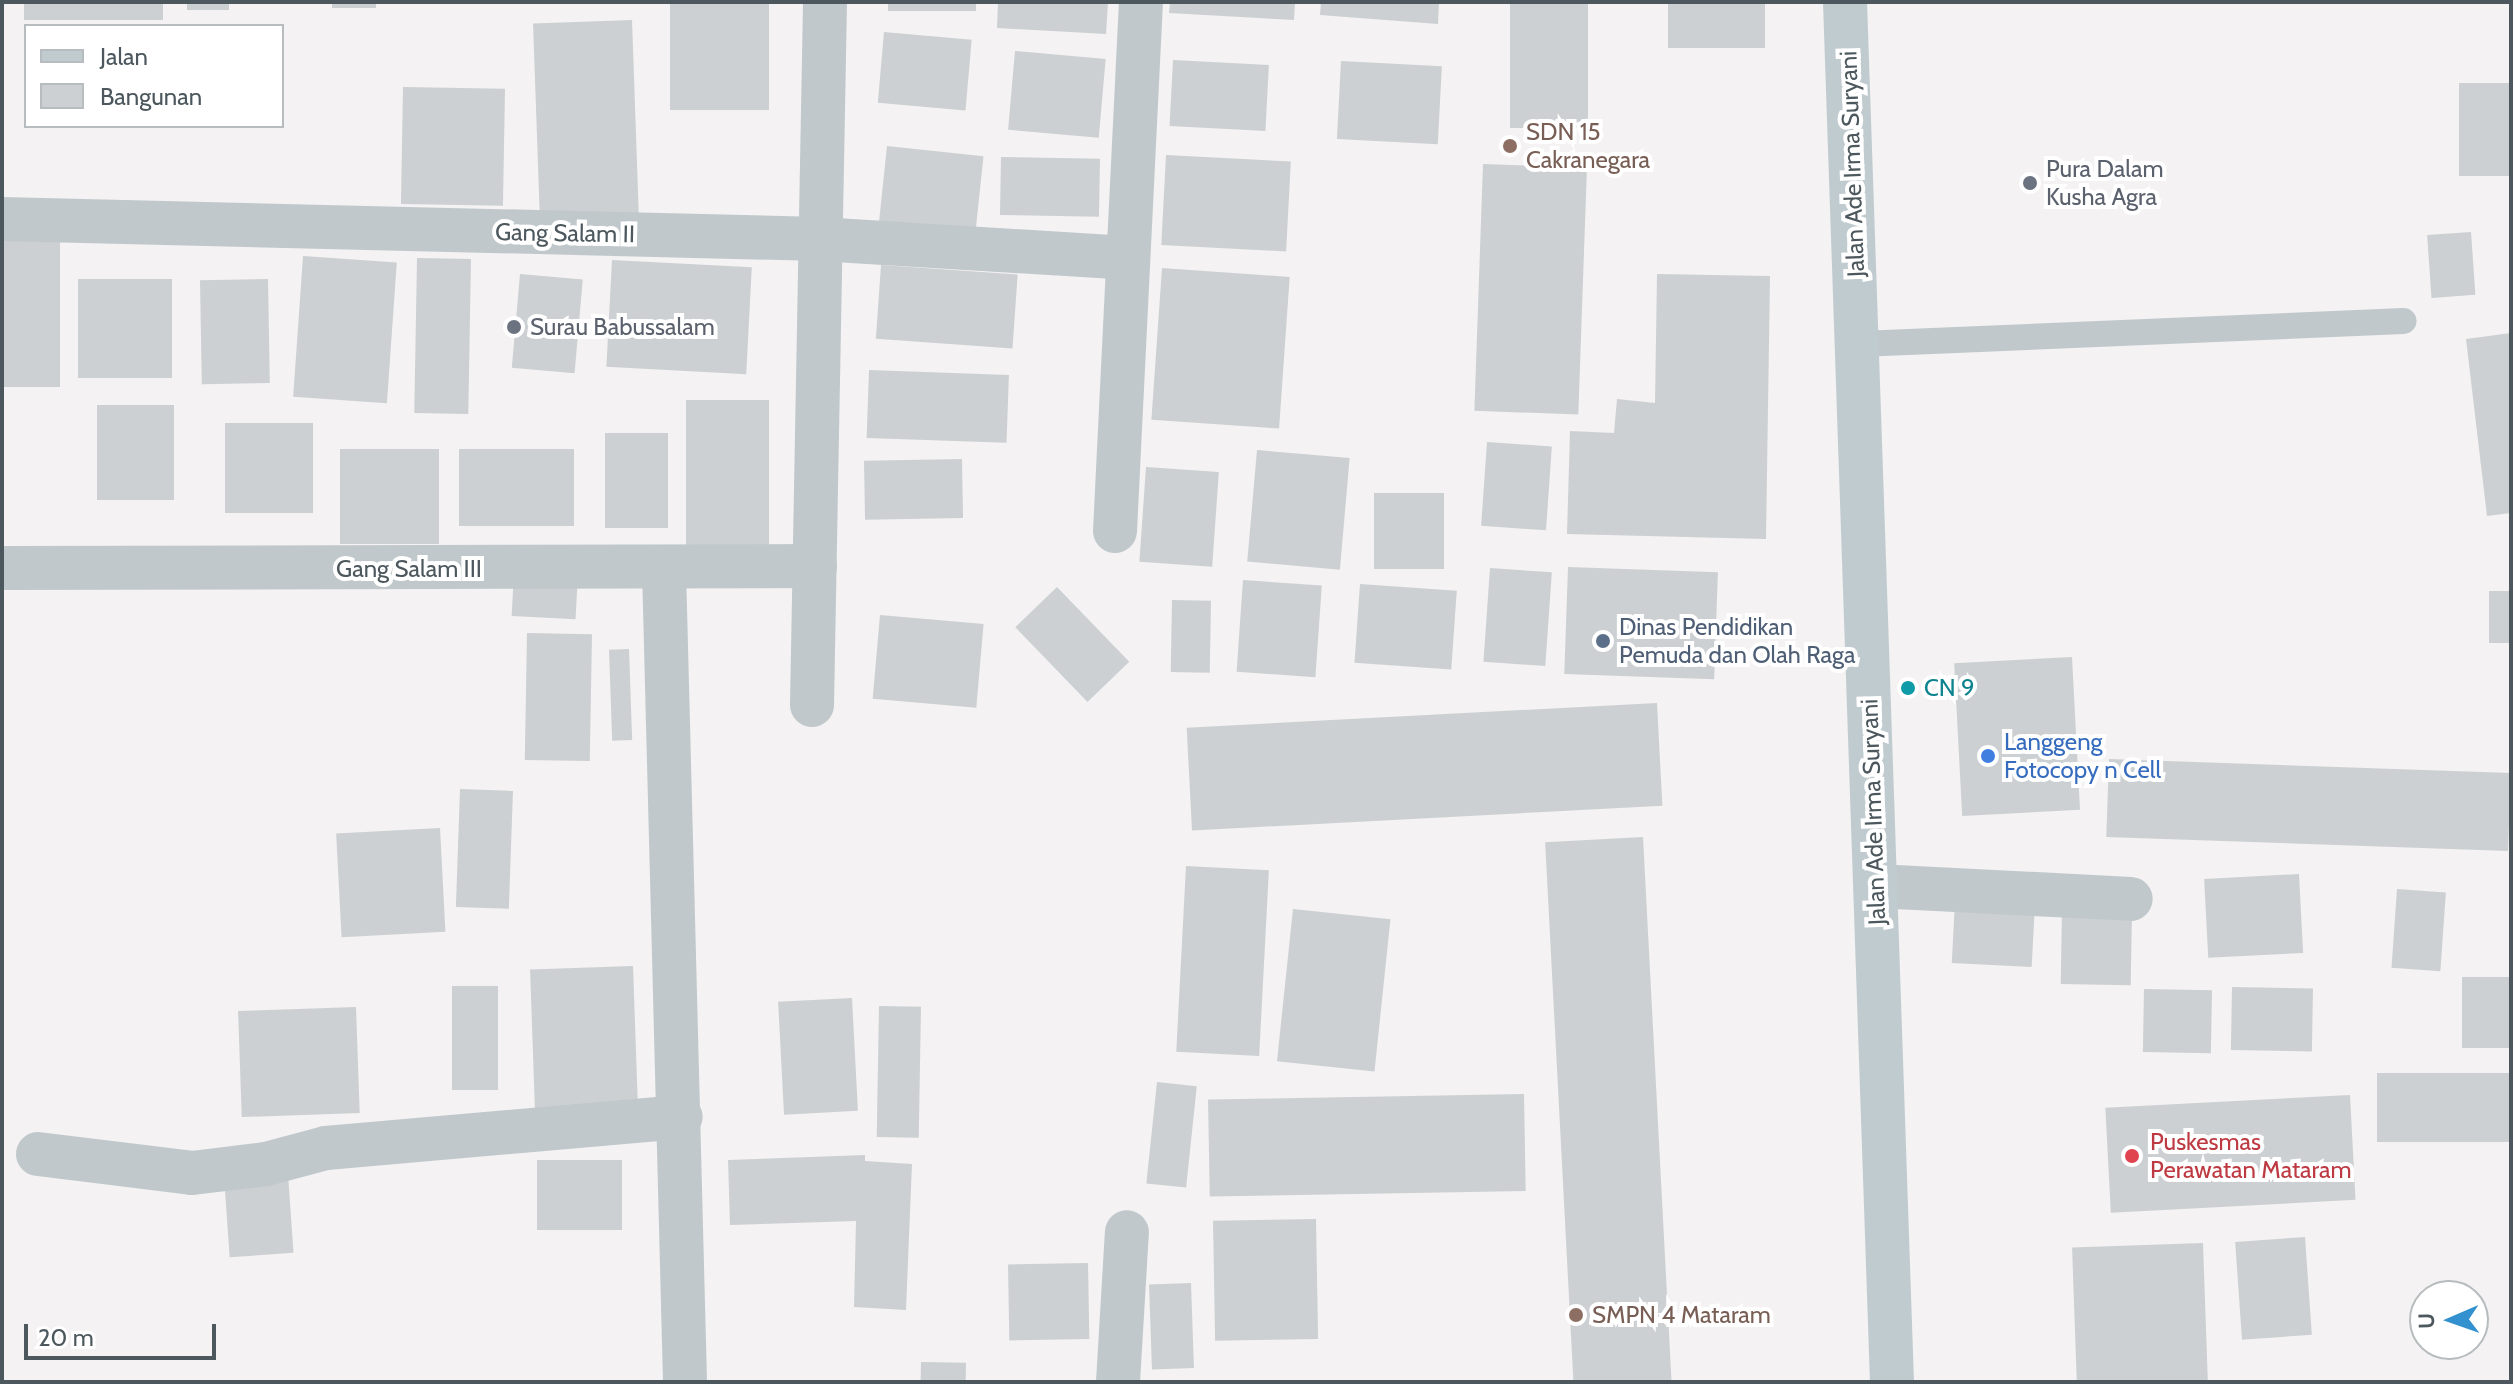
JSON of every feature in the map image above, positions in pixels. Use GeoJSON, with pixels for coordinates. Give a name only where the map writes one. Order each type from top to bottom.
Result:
{"type":"FeatureCollection","features":[{"type":"Feature","properties":{"kind":"street"},"geometry":{"type":"LineString","coordinates":[[812,705],[825,2]]}},
{"type":"Feature","properties":{"kind":"street"},"geometry":{"type":"LineString","coordinates":[[1115,531],[1141,2]]}},
{"type":"Feature","properties":{"kind":"street","name":"Jalan Ade Irma Suryani"},"geometry":{"type":"LineString","coordinates":[[1845,2],[1860,344],[1892,1382]]}},
{"type":"Feature","properties":{"kind":"street","name":"Gang Salam II"},"geometry":{"type":"LineString","coordinates":[[2,219],[819,239],[1127,258]]}},
{"type":"Feature","properties":{"kind":"street","name":"Gang Salam III"},"geometry":{"type":"LineString","coordinates":[[2,568],[664,569],[815,566]]}},
{"type":"Feature","properties":{"kind":"street"},"geometry":{"type":"LineString","coordinates":[[664,569],[681,1117],[685,1382]]}},
{"type":"Feature","properties":{"kind":"street"},"geometry":{"type":"LineString","coordinates":[[1876,886],[2131,899]]}},
{"type":"Feature","properties":{"kind":"street"},"geometry":{"type":"LineString","coordinates":[[38,1154],[192,1173],[266,1164],[326,1148],[681,1117]]}},
{"type":"Feature","properties":{"kind":"street"},"geometry":{"type":"LineString","coordinates":[[1118,1382],[1127,1232]]}},
{"type":"Feature","properties":{"kind":"lane"},"geometry":{"type":"LineString","coordinates":[[1860,344],[2404,321]]}},
{"type":"Feature","properties":{"kind":"building"},"geometry":{"type":"Polygon","coordinates":[[[24,2],[163,2],[163,20],[24,20],[24,2]]]}},
{"type":"Feature","properties":{"kind":"building"},"geometry":{"type":"Polygon","coordinates":[[[187,2],[229,2],[229,10],[187,10],[187,2]]]}},
{"type":"Feature","properties":{"kind":"building"},"geometry":{"type":"Polygon","coordinates":[[[332,2],[376,2],[376,8],[332,8],[332,2]]]}},
{"type":"Feature","properties":{"kind":"building"},"geometry":{"type":"Polygon","coordinates":[[[670,2],[769,2],[769,110],[670,110],[670,2]]]}},
{"type":"Feature","properties":{"kind":"building"},"geometry":{"type":"Polygon","coordinates":[[[888,2],[976,2],[976,11],[888,11],[888,2]]]}},
{"type":"Feature","properties":{"kind":"building"},"geometry":{"type":"Polygon","coordinates":[[[998,2],[1108,2],[1106,34],[997,28],[998,2]]]}},
{"type":"Feature","properties":{"kind":"building"},"geometry":{"type":"Polygon","coordinates":[[[1170,2],[1295,2],[1294,20],[1169,13],[1170,2]]]}},
{"type":"Feature","properties":{"kind":"building"},"geometry":{"type":"Polygon","coordinates":[[[1321,2],[1439,2],[1438,24],[1320,15],[1321,2]]]}},
{"type":"Feature","properties":{"kind":"building"},"geometry":{"type":"Polygon","coordinates":[[[1510,2],[1588,2],[1588,128],[1510,128],[1510,2]]]}},
{"type":"Feature","properties":{"kind":"building"},"geometry":{"type":"Polygon","coordinates":[[[1668,2],[1765,2],[1765,48],[1668,48],[1668,2]]]}},
{"type":"Feature","properties":{"kind":"building"},"geometry":{"type":"Polygon","coordinates":[[[632,20],[639,220],[540,223],[533,23],[632,20]]]}},
{"type":"Feature","properties":{"kind":"building"},"geometry":{"type":"Polygon","coordinates":[[[884,32],[972,40],[965,110],[878,103],[884,32]]]}},
{"type":"Feature","properties":{"kind":"building"},"geometry":{"type":"Polygon","coordinates":[[[1015,51],[1106,59],[1099,138],[1008,130],[1015,51]]]}},
{"type":"Feature","properties":{"kind":"building"},"geometry":{"type":"Polygon","coordinates":[[[1173,60],[1269,65],[1265,131],[1170,126],[1173,60]]]}},
{"type":"Feature","properties":{"kind":"building"},"geometry":{"type":"Polygon","coordinates":[[[1341,61],[1442,66],[1438,144],[1337,139],[1341,61]]]}},
{"type":"Feature","properties":{"kind":"building"},"geometry":{"type":"Polygon","coordinates":[[[2459,83],[2511,83],[2511,176],[2459,176],[2459,83]]]}},
{"type":"Feature","properties":{"kind":"building"},"geometry":{"type":"Polygon","coordinates":[[[403,87],[505,89],[503,206],[401,204],[403,87]]]}},
{"type":"Feature","properties":{"kind":"building"},"geometry":{"type":"Polygon","coordinates":[[[887,146],[983,156],[975,235],[879,225],[887,146]]]}},
{"type":"Feature","properties":{"kind":"building"},"geometry":{"type":"Polygon","coordinates":[[[1166,155],[1291,162],[1286,251],[1161,245],[1166,155]]]}},
{"type":"Feature","properties":{"kind":"building"},"geometry":{"type":"Polygon","coordinates":[[[1001,157],[1100,159],[1099,217],[1000,215],[1001,157]]]}},
{"type":"Feature","properties":{"kind":"building"},"geometry":{"type":"Polygon","coordinates":[[[1483,164],[1587,168],[1578,414],[1474,411],[1483,164]]]}},
{"type":"Feature","properties":{"kind":"building"},"geometry":{"type":"Polygon","coordinates":[[[2471,232],[2475,295],[2432,298],[2427,235],[2471,232]]]}},
{"type":"Feature","properties":{"kind":"building"},"geometry":{"type":"Polygon","coordinates":[[[2,241],[60,241],[60,387],[2,387],[2,241]]]}},
{"type":"Feature","properties":{"kind":"building"},"geometry":{"type":"Polygon","coordinates":[[[303,256],[397,263],[387,403],[293,397],[303,256]]]}},
{"type":"Feature","properties":{"kind":"building"},"geometry":{"type":"Polygon","coordinates":[[[417,258],[471,259],[468,414],[414,413],[417,258]]]}},
{"type":"Feature","properties":{"kind":"building"},"geometry":{"type":"Polygon","coordinates":[[[612,260],[752,267],[746,374],[606,367],[612,260]]]}},
{"type":"Feature","properties":{"kind":"building"},"geometry":{"type":"Polygon","coordinates":[[[881,265],[1018,275],[1013,348],[876,339],[881,265]]]}},
{"type":"Feature","properties":{"kind":"building"},"geometry":{"type":"Polygon","coordinates":[[[1162,268],[1290,277],[1279,429],[1151,420],[1162,268]]]}},
{"type":"Feature","properties":{"kind":"building"},"geometry":{"type":"Polygon","coordinates":[[[520,274],[583,279],[575,373],[512,368],[520,274]]]}},
{"type":"Feature","properties":{"kind":"building"},"geometry":{"type":"Polygon","coordinates":[[[1657,274],[1770,276],[1766,539],[1567,534],[1570,431],[1614,433],[1617,399],[1655,403],[1657,274]]]}},
{"type":"Feature","properties":{"kind":"building"},"geometry":{"type":"Polygon","coordinates":[[[78,279],[172,279],[172,378],[78,378],[78,279]]]}},
{"type":"Feature","properties":{"kind":"building"},"geometry":{"type":"Polygon","coordinates":[[[268,279],[270,383],[202,384],[200,280],[268,279]]]}},
{"type":"Feature","properties":{"kind":"building"},"geometry":{"type":"Polygon","coordinates":[[[2511,333],[2511,513],[2487,516],[2466,339],[2511,333]]]}},
{"type":"Feature","properties":{"kind":"building"},"geometry":{"type":"Polygon","coordinates":[[[869,370],[1009,375],[1007,443],[867,438],[869,370]]]}},
{"type":"Feature","properties":{"kind":"building"},"geometry":{"type":"Polygon","coordinates":[[[686,400],[769,400],[769,547],[686,547],[686,400]]]}},
{"type":"Feature","properties":{"kind":"building"},"geometry":{"type":"Polygon","coordinates":[[[97,405],[174,405],[174,500],[97,500],[97,405]]]}},
{"type":"Feature","properties":{"kind":"building"},"geometry":{"type":"Polygon","coordinates":[[[225,423],[313,423],[313,513],[225,513],[225,423]]]}},
{"type":"Feature","properties":{"kind":"building"},"geometry":{"type":"Polygon","coordinates":[[[605,433],[668,433],[668,528],[605,528],[605,433]]]}},
{"type":"Feature","properties":{"kind":"building"},"geometry":{"type":"Polygon","coordinates":[[[1487,442],[1552,447],[1546,530],[1481,526],[1487,442]]]}},
{"type":"Feature","properties":{"kind":"building"},"geometry":{"type":"Polygon","coordinates":[[[340,449],[439,449],[439,544],[340,544],[340,449]]]}},
{"type":"Feature","properties":{"kind":"building"},"geometry":{"type":"Polygon","coordinates":[[[459,449],[574,449],[574,526],[459,526],[459,449]]]}},
{"type":"Feature","properties":{"kind":"building"},"geometry":{"type":"Polygon","coordinates":[[[1257,450],[1350,458],[1340,570],[1247,562],[1257,450]]]}},
{"type":"Feature","properties":{"kind":"building"},"geometry":{"type":"Polygon","coordinates":[[[962,459],[963,518],[865,520],[864,461],[962,459]]]}},
{"type":"Feature","properties":{"kind":"building"},"geometry":{"type":"Polygon","coordinates":[[[1146,467],[1219,472],[1212,567],[1139,562],[1146,467]]]}},
{"type":"Feature","properties":{"kind":"building"},"geometry":{"type":"Polygon","coordinates":[[[1374,493],[1444,493],[1444,569],[1374,569],[1374,493]]]}},
{"type":"Feature","properties":{"kind":"building"},"geometry":{"type":"Polygon","coordinates":[[[1568,567],[1718,572],[1714,679],[1564,674],[1568,567]]]}},
{"type":"Feature","properties":{"kind":"building"},"geometry":{"type":"Polygon","coordinates":[[[1490,568],[1552,572],[1545,666],[1483,662],[1490,568]]]}},
{"type":"Feature","properties":{"kind":"building"},"geometry":{"type":"Polygon","coordinates":[[[514,571],[578,574],[576,619],[512,616],[514,571]]]}},
{"type":"Feature","properties":{"kind":"building"},"geometry":{"type":"Polygon","coordinates":[[[1243,580],[1322,586],[1315,677],[1237,672],[1243,580]]]}},
{"type":"Feature","properties":{"kind":"building"},"geometry":{"type":"Polygon","coordinates":[[[1360,584],[1457,591],[1451,670],[1354,663],[1360,584]]]}},
{"type":"Feature","properties":{"kind":"building"},"geometry":{"type":"Polygon","coordinates":[[[1057,587],[1129,662],[1088,702],[1015,627],[1057,587]]]}},
{"type":"Feature","properties":{"kind":"building"},"geometry":{"type":"Polygon","coordinates":[[[2489,591],[2511,591],[2511,643],[2489,643],[2489,591]]]}},
{"type":"Feature","properties":{"kind":"building"},"geometry":{"type":"Polygon","coordinates":[[[1172,600],[1211,601],[1210,673],[1171,672],[1172,600]]]}},
{"type":"Feature","properties":{"kind":"building"},"geometry":{"type":"Polygon","coordinates":[[[880,615],[984,624],[976,708],[873,699],[880,615]]]}},
{"type":"Feature","properties":{"kind":"building"},"geometry":{"type":"Polygon","coordinates":[[[527,633],[592,634],[590,761],[525,760],[527,633]]]}},
{"type":"Feature","properties":{"kind":"building"},"geometry":{"type":"Polygon","coordinates":[[[629,649],[632,740],[612,741],[609,650],[629,649]]]}},
{"type":"Feature","properties":{"kind":"building"},"geometry":{"type":"Polygon","coordinates":[[[2072,657],[2080,810],[1962,816],[1954,663],[2072,657]]]}},
{"type":"Feature","properties":{"kind":"building"},"geometry":{"type":"Polygon","coordinates":[[[1657,703],[1662,806],[1192,831],[1187,728],[1657,703]]]}},
{"type":"Feature","properties":{"kind":"building"},"geometry":{"type":"Polygon","coordinates":[[[2109,759],[2511,773],[2508,851],[2106,837],[2109,759]]]}},
{"type":"Feature","properties":{"kind":"building"},"geometry":{"type":"Polygon","coordinates":[[[460,789],[513,791],[509,909],[456,907],[460,789]]]}},
{"type":"Feature","properties":{"kind":"building"},"geometry":{"type":"Polygon","coordinates":[[[440,828],[445,932],[342,937],[336,833],[440,828]]]}},
{"type":"Feature","properties":{"kind":"building"},"geometry":{"type":"Polygon","coordinates":[[[1643,837],[1672,1382],[1573,1382],[1545,842],[1643,837]]]}},
{"type":"Feature","properties":{"kind":"building"},"geometry":{"type":"Polygon","coordinates":[[[1186,866],[1269,870],[1259,1056],[1176,1052],[1186,866]]]}},
{"type":"Feature","properties":{"kind":"building"},"geometry":{"type":"Polygon","coordinates":[[[2299,874],[2303,953],[2208,958],[2204,879],[2299,874]]]}},
{"type":"Feature","properties":{"kind":"building"},"geometry":{"type":"Polygon","coordinates":[[[2397,889],[2446,892],[2440,971],[2391,968],[2397,889]]]}},
{"type":"Feature","properties":{"kind":"building"},"geometry":{"type":"Polygon","coordinates":[[[1955,901],[2035,905],[2032,967],[1952,963],[1955,901]]]}},
{"type":"Feature","properties":{"kind":"building"},"geometry":{"type":"Polygon","coordinates":[[[1293,909],[1390,919],[1374,1071],[1277,1061],[1293,909]]]}},
{"type":"Feature","properties":{"kind":"building"},"geometry":{"type":"Polygon","coordinates":[[[2062,910],[2132,911],[2131,985],[2061,984],[2062,910]]]}},
{"type":"Feature","properties":{"kind":"building"},"geometry":{"type":"Polygon","coordinates":[[[633,966],[638,1111],[535,1115],[530,970],[633,966]]]}},
{"type":"Feature","properties":{"kind":"building"},"geometry":{"type":"Polygon","coordinates":[[[2462,977],[2511,977],[2511,1048],[2462,1048],[2462,977]]]}},
{"type":"Feature","properties":{"kind":"building"},"geometry":{"type":"Polygon","coordinates":[[[452,986],[498,986],[498,1090],[452,1090],[452,986]]]}},
{"type":"Feature","properties":{"kind":"building"},"geometry":{"type":"Polygon","coordinates":[[[2232,987],[2313,988],[2312,1051],[2231,1050],[2232,987]]]}},
{"type":"Feature","properties":{"kind":"building"},"geometry":{"type":"Polygon","coordinates":[[[2144,989],[2212,990],[2211,1053],[2143,1052],[2144,989]]]}},
{"type":"Feature","properties":{"kind":"building"},"geometry":{"type":"Polygon","coordinates":[[[852,998],[858,1111],[784,1115],[778,1002],[852,998]]]}},
{"type":"Feature","properties":{"kind":"building"},"geometry":{"type":"Polygon","coordinates":[[[879,1006],[921,1007],[919,1138],[877,1137],[879,1006]]]}},
{"type":"Feature","properties":{"kind":"building"},"geometry":{"type":"Polygon","coordinates":[[[356,1007],[360,1113],[242,1117],[238,1011],[356,1007]]]}},
{"type":"Feature","properties":{"kind":"building"},"geometry":{"type":"Polygon","coordinates":[[[2377,1073],[2511,1073],[2511,1142],[2377,1142],[2377,1073]]]}},
{"type":"Feature","properties":{"kind":"building"},"geometry":{"type":"Polygon","coordinates":[[[1157,1082],[1197,1086],[1186,1188],[1146,1183],[1157,1082]]]}},
{"type":"Feature","properties":{"kind":"building"},"geometry":{"type":"Polygon","coordinates":[[[1524,1094],[1526,1191],[1210,1197],[1208,1100],[1524,1094]]]}},
{"type":"Feature","properties":{"kind":"building"},"geometry":{"type":"Polygon","coordinates":[[[2350,1095],[2355,1200],[2111,1213],[2105,1108],[2350,1095]]]}},
{"type":"Feature","properties":{"kind":"building"},"geometry":{"type":"Polygon","coordinates":[[[865,1155],[865,1161],[912,1164],[906,1310],[854,1307],[856,1221],[730,1225],[728,1160],[865,1155]]]}},
{"type":"Feature","properties":{"kind":"building"},"geometry":{"type":"Polygon","coordinates":[[[537,1160],[622,1160],[622,1230],[537,1230],[537,1160]]]}},
{"type":"Feature","properties":{"kind":"building"},"geometry":{"type":"Polygon","coordinates":[[[288,1174],[294,1253],[230,1257],[224,1178],[288,1174]]]}},
{"type":"Feature","properties":{"kind":"building"},"geometry":{"type":"Polygon","coordinates":[[[1316,1219],[1318,1339],[1215,1341],[1213,1221],[1316,1219]]]}},
{"type":"Feature","properties":{"kind":"building"},"geometry":{"type":"Polygon","coordinates":[[[2305,1237],[2312,1335],[2242,1340],[2235,1242],[2305,1237]]]}},
{"type":"Feature","properties":{"kind":"building"},"geometry":{"type":"Polygon","coordinates":[[[2203,1243],[2208,1382],[2077,1382],[2072,1248],[2203,1243]]]}},
{"type":"Feature","properties":{"kind":"building"},"geometry":{"type":"Polygon","coordinates":[[[1088,1263],[1089,1339],[1009,1340],[1008,1264],[1088,1263]]]}},
{"type":"Feature","properties":{"kind":"building"},"geometry":{"type":"Polygon","coordinates":[[[1191,1283],[1194,1368],[1152,1369],[1149,1284],[1191,1283]]]}},
{"type":"Feature","properties":{"kind":"building"},"geometry":{"type":"Polygon","coordinates":[[[921,1362],[966,1363],[966,1382],[921,1382],[921,1362]]]}},
{"type":"Feature","properties":{"kind":"place","name":"SDN 15 Cakranegara"},"geometry":{"type":"Point","coordinates":[1510,146]}},
{"type":"Feature","properties":{"kind":"place","name":"Pura Dalam Kusha Agra"},"geometry":{"type":"Point","coordinates":[2030,183]}},
{"type":"Feature","properties":{"kind":"place","name":"Surau Babussalam"},"geometry":{"type":"Point","coordinates":[514,327]}},
{"type":"Feature","properties":{"kind":"place","name":"Dinas Pendidikan Pemuda dan Olah Raga"},"geometry":{"type":"Point","coordinates":[1603,641]}},
{"type":"Feature","properties":{"kind":"place","name":"CN 9"},"geometry":{"type":"Point","coordinates":[1908,688]}},
{"type":"Feature","properties":{"kind":"place","name":"Langgeng Fotocopy n Cell"},"geometry":{"type":"Point","coordinates":[1988,756]}},
{"type":"Feature","properties":{"kind":"place","name":"Puskesmas Perawatan Mataram"},"geometry":{"type":"Point","coordinates":[2132,1156]}},
{"type":"Feature","properties":{"kind":"place","name":"SMPN 4 Mataram"},"geometry":{"type":"Point","coordinates":[1576,1315]}}]}
